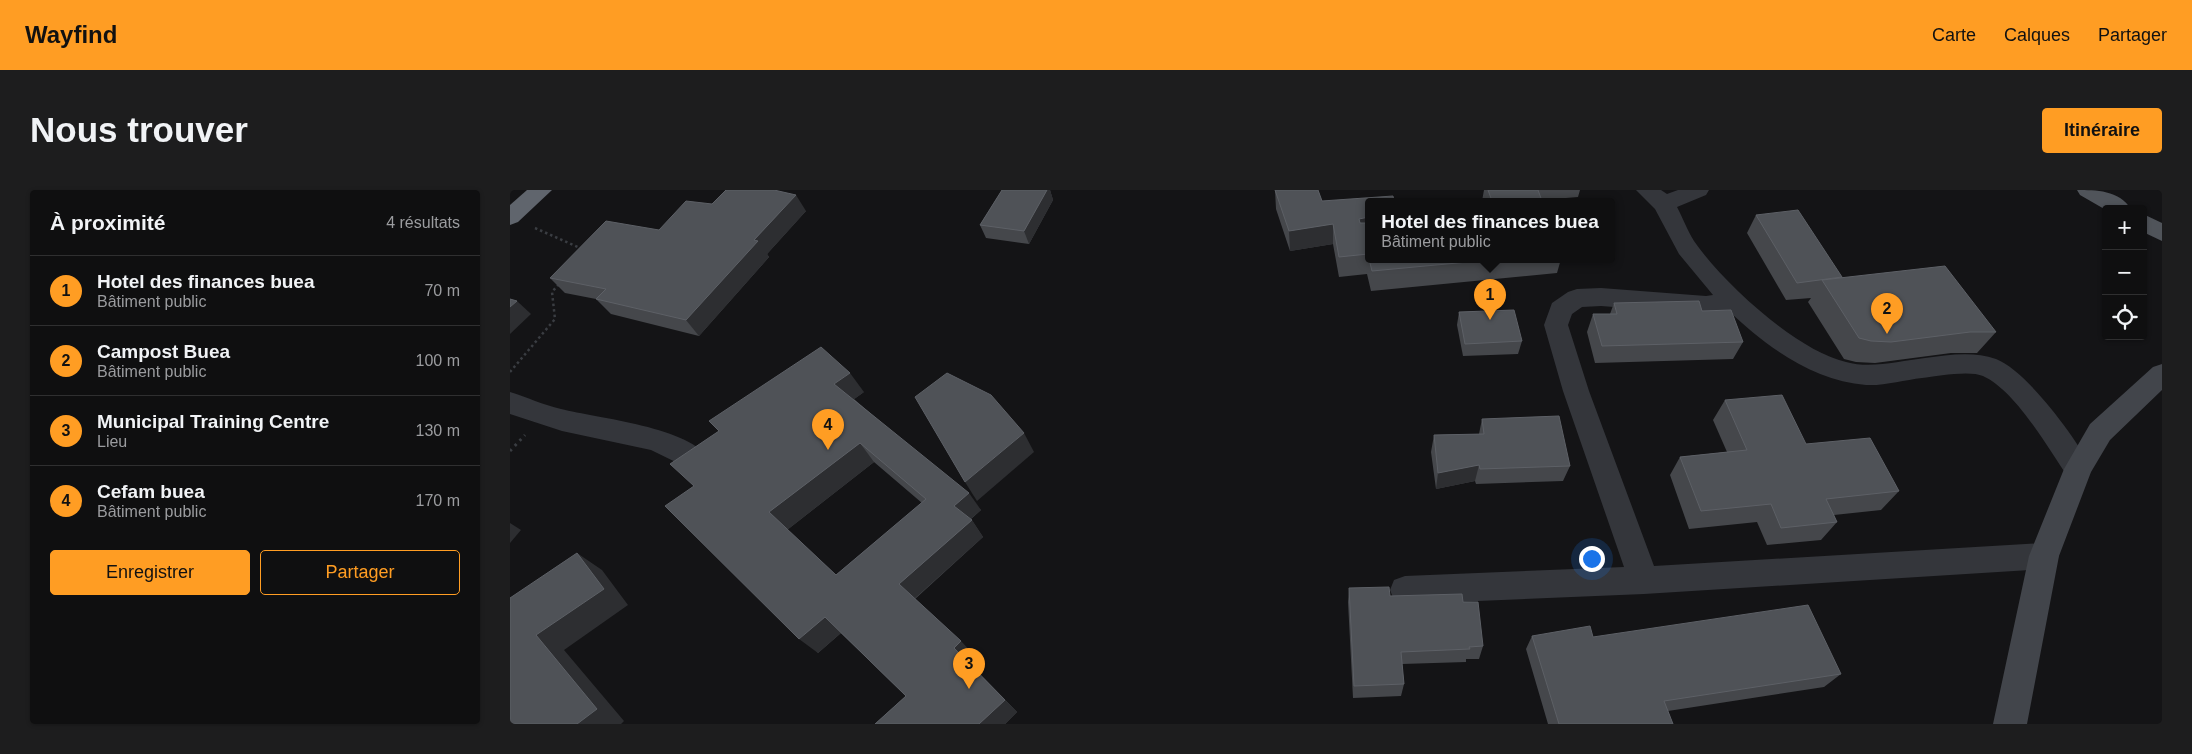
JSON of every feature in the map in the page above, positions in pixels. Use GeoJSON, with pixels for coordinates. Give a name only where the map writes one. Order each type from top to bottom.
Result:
{"type":"FeatureCollection","features":[{"type":"Feature","properties":{"kind":"highway"},"geometry":{"type":"LineString","coordinates":[[510,217],[541,190]]}},
{"type":"Feature","properties":{"kind":"main road"},"geometry":{"type":"LineString","coordinates":[[2088,190],[2113,205]]}},
{"type":"Feature","properties":{"kind":"main road"},"geometry":{"type":"LineString","coordinates":[[2147,224],[2162,233]]}},
{"type":"Feature","properties":{"kind":"street"},"geometry":{"type":"LineString","coordinates":[[1698,190],[1655,197],[1687,248],[1732,300],[1760,324],[1802,355],[1830,369],[1865,375],[1956,365],[1987,366],[2009,381],[2033,408],[2078,469]]}},
{"type":"Feature","properties":{"kind":"street"},"geometry":{"type":"LineString","coordinates":[[1644,580],[1576,391],[1556,326],[1560,309],[1577,298],[1601,297],[1706,305],[1732,300]]}},
{"type":"Feature","properties":{"kind":"street"},"geometry":{"type":"LineString","coordinates":[[2010,724],[2044,556],[2078,469],[2100,432],[2162,374]]}},
{"type":"Feature","properties":{"kind":"street"},"geometry":{"type":"LineString","coordinates":[[510,402],[543,415],[615,433],[653,439],[696,461]]}},
{"type":"Feature","properties":{"kind":"street"},"geometry":{"type":"LineString","coordinates":[[1405,590],[1644,580],[2044,556]]}},
{"type":"Feature","properties":{"kind":"path"},"geometry":{"type":"LineString","coordinates":[[510,217],[587,251]]}},
{"type":"Feature","properties":{"kind":"path"},"geometry":{"type":"LineString","coordinates":[[510,372],[555,319],[552,292],[564,278]]}},
{"type":"Feature","properties":{"kind":"building"},"geometry":{"type":"Polygon","coordinates":[[[726,190],[774,190],[796,195],[754,240],[758,241],[686,320],[596,299],[606,289],[550,278],[606,221],[659,230],[686,201],[712,204],[726,190]]]}},
{"type":"Feature","properties":{"kind":"building"},"geometry":{"type":"Polygon","coordinates":[[[1002,190],[1047,190],[1024,231],[980,225],[1002,190]]]}},
{"type":"Feature","properties":{"kind":"building"},"geometry":{"type":"Polygon","coordinates":[[[1275,190],[1318,190],[1322,201],[1393,196],[1393,198],[1365,198],[1365,218],[1359,219],[1360,223],[1365,223],[1365,254],[1339,257],[1333,224],[1289,231],[1275,190]]]}},
{"type":"Feature","properties":{"kind":"building"},"geometry":{"type":"Polygon","coordinates":[[[1488,190],[1538,190],[1541,198],[1491,198],[1488,190]]]}},
{"type":"Feature","properties":{"kind":"building"},"geometry":{"type":"Polygon","coordinates":[[[1798,210],[1842,277],[1797,283],[1756,215],[1798,210]]]}},
{"type":"Feature","properties":{"kind":"building"},"geometry":{"type":"Polygon","coordinates":[[[1370,263],[1457,263],[1372,271],[1370,263]]]}},
{"type":"Feature","properties":{"kind":"building"},"geometry":{"type":"Polygon","coordinates":[[[1945,266],[1996,332],[1970,332],[1891,342],[1859,338],[1822,280],[1945,266]]]}},
{"type":"Feature","properties":{"kind":"building"},"geometry":{"type":"Polygon","coordinates":[[[510,299],[517,301],[510,307],[510,299]]]}},
{"type":"Feature","properties":{"kind":"building"},"geometry":{"type":"Polygon","coordinates":[[[1699,301],[1702,311],[1731,310],[1743,342],[1602,346],[1593,314],[1617,314],[1614,303],[1699,301]]]}},
{"type":"Feature","properties":{"kind":"building"},"geometry":{"type":"Polygon","coordinates":[[[1514,310],[1522,341],[1465,344],[1459,312],[1514,310]]]}},
{"type":"Feature","properties":{"kind":"building"},"geometry":{"type":"Polygon","coordinates":[[[821,347],[850,373],[834,384],[969,493],[954,506],[972,520],[899,584],[961,641],[954,648],[1005,700],[979,724],[875,724],[906,696],[825,617],[799,639],[665,506],[694,486],[670,464],[719,431],[709,421],[821,347]],[[860,443],[769,512],[836,575],[926,499],[860,443]]]}},
{"type":"Feature","properties":{"kind":"building"},"geometry":{"type":"Polygon","coordinates":[[[947,373],[991,395],[1024,433],[965,482],[915,397],[947,373]]]}},
{"type":"Feature","properties":{"kind":"building"},"geometry":{"type":"Polygon","coordinates":[[[1782,395],[1806,444],[1870,438],[1899,491],[1826,499],[1837,522],[1781,528],[1771,504],[1701,511],[1680,457],[1747,450],[1725,400],[1782,395]]]}},
{"type":"Feature","properties":{"kind":"building"},"geometry":{"type":"Polygon","coordinates":[[[1559,416],[1570,466],[1480,469],[1479,465],[1438,473],[1434,435],[1484,434],[1482,419],[1559,416]]]}},
{"type":"Feature","properties":{"kind":"building"},"geometry":{"type":"Polygon","coordinates":[[[577,553],[604,589],[536,635],[597,709],[577,724],[510,724],[510,598],[577,553]]]}},
{"type":"Feature","properties":{"kind":"building"},"geometry":{"type":"Polygon","coordinates":[[[1389,587],[1390,596],[1462,594],[1463,602],[1478,602],[1483,646],[1469,647],[1470,649],[1401,652],[1404,684],[1354,686],[1349,588],[1389,587]]]}},
{"type":"Feature","properties":{"kind":"building"},"geometry":{"type":"Polygon","coordinates":[[[1808,605],[1841,674],[1664,701],[1673,724],[1559,724],[1532,636],[1590,626],[1593,637],[1808,605]]]}},
{"type":"Feature","properties":{"kind":"place","name":"Hotel des finances buea"},"geometry":{"type":"Point","coordinates":[1490,320]}},
{"type":"Feature","properties":{"kind":"place","name":"Campost Buea"},"geometry":{"type":"Point","coordinates":[1887,334]}},
{"type":"Feature","properties":{"kind":"place","name":"Cefam buea"},"geometry":{"type":"Point","coordinates":[828,450]}},
{"type":"Feature","properties":{"kind":"place","name":"Municipal Training Centre"},"geometry":{"type":"Point","coordinates":[969,689]}}]}
